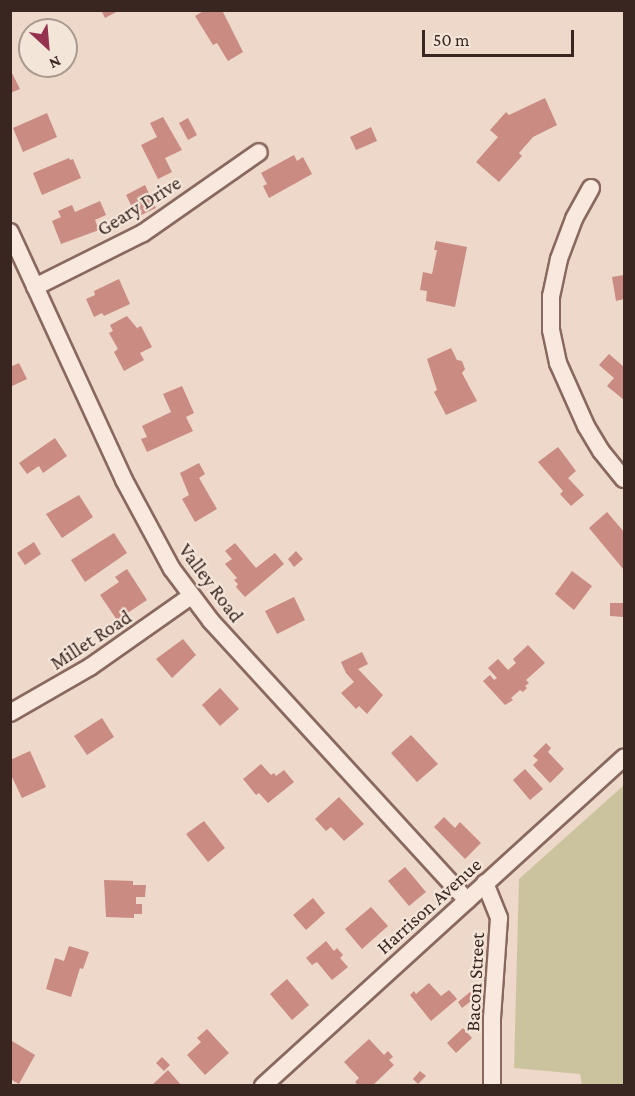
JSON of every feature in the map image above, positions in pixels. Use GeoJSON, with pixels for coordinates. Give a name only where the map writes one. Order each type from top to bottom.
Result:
{"type":"FeatureCollection","features":[{"type":"Feature","properties":{"kind":"street","name":"Geary Drive"},"geometry":{"type":"LineString","coordinates":[[35,287],[143,233],[259,152]]}},
{"type":"Feature","properties":{"kind":"street"},"geometry":{"type":"LineString","coordinates":[[591,188],[574,219],[559,259],[551,296],[550,330],[558,363],[586,426],[605,457],[624,479]]}},
{"type":"Feature","properties":{"kind":"street","name":"Valley Road"},"geometry":{"type":"LineString","coordinates":[[10,232],[142,519],[191,596],[233,646],[467,900]]}},
{"type":"Feature","properties":{"kind":"street","name":"Millet Road"},"geometry":{"type":"LineString","coordinates":[[10,712],[90,668],[191,596]]}},
{"type":"Feature","properties":{"kind":"street","name":"Harrison Avenue"},"geometry":{"type":"LineString","coordinates":[[263,1086],[624,758]]}},
{"type":"Feature","properties":{"kind":"street","name":"Bacon Street"},"geometry":{"type":"LineString","coordinates":[[485,883],[499,918],[492,1018],[492,1086]]}},
{"type":"Feature","properties":{"kind":"shaded area"},"geometry":{"type":"Polygon","coordinates":[[[624,785],[624,1085],[582,1085],[580,1074],[514,1068],[519,879],[624,785]]]}},
{"type":"Feature","properties":{"kind":"building"},"geometry":{"type":"Polygon","coordinates":[[[101,10],[120,10],[105,18],[101,10]]]}},
{"type":"Feature","properties":{"kind":"building"},"geometry":{"type":"Polygon","coordinates":[[[205,10],[222,10],[243,52],[228,61],[217,43],[213,45],[195,16],[205,10]]]}},
{"type":"Feature","properties":{"kind":"building"},"geometry":{"type":"Polygon","coordinates":[[[10,69],[20,89],[10,93],[10,69]]]}},
{"type":"Feature","properties":{"kind":"building"},"geometry":{"type":"Polygon","coordinates":[[[545,98],[557,125],[533,137],[519,153],[522,156],[499,182],[476,162],[498,137],[490,130],[506,112],[509,115],[545,98]]]}},
{"type":"Feature","properties":{"kind":"building"},"geometry":{"type":"Polygon","coordinates":[[[47,113],[57,137],[23,152],[13,128],[47,113]]]}},
{"type":"Feature","properties":{"kind":"building"},"geometry":{"type":"Polygon","coordinates":[[[163,117],[182,150],[165,158],[172,172],[158,179],[141,145],[157,137],[150,123],[163,117]]]}},
{"type":"Feature","properties":{"kind":"building"},"geometry":{"type":"Polygon","coordinates":[[[188,118],[197,135],[188,140],[179,123],[188,118]]]}},
{"type":"Feature","properties":{"kind":"building"},"geometry":{"type":"Polygon","coordinates":[[[371,127],[377,141],[356,150],[350,137],[371,127]]]}},
{"type":"Feature","properties":{"kind":"building"},"geometry":{"type":"Polygon","coordinates":[[[294,155],[297,161],[303,157],[312,174],[269,198],[263,186],[267,184],[261,173],[294,155]]]}},
{"type":"Feature","properties":{"kind":"building"},"geometry":{"type":"Polygon","coordinates":[[[69,158],[73,159],[81,178],[42,195],[33,173],[69,158]]]}},
{"type":"Feature","properties":{"kind":"building"},"geometry":{"type":"Polygon","coordinates":[[[145,185],[156,208],[137,217],[126,195],[145,185]]]}},
{"type":"Feature","properties":{"kind":"building"},"geometry":{"type":"Polygon","coordinates":[[[100,201],[106,215],[95,220],[99,230],[61,244],[52,221],[61,217],[58,211],[72,205],[75,212],[100,201]]]}},
{"type":"Feature","properties":{"kind":"building"},"geometry":{"type":"Polygon","coordinates":[[[436,241],[467,247],[455,307],[426,301],[427,291],[420,290],[423,272],[432,274],[437,250],[434,250],[436,241]]]}},
{"type":"Feature","properties":{"kind":"building"},"geometry":{"type":"Polygon","coordinates":[[[624,275],[624,299],[616,301],[612,277],[624,275]]]}},
{"type":"Feature","properties":{"kind":"building"},"geometry":{"type":"Polygon","coordinates":[[[119,279],[130,304],[104,316],[102,313],[94,317],[86,299],[95,295],[94,291],[119,279]]]}},
{"type":"Feature","properties":{"kind":"building"},"geometry":{"type":"Polygon","coordinates":[[[127,316],[137,328],[141,326],[152,347],[140,353],[144,360],[124,371],[114,352],[118,349],[109,333],[113,331],[110,325],[127,316]]]}},
{"type":"Feature","properties":{"kind":"building"},"geometry":{"type":"Polygon","coordinates":[[[451,348],[457,360],[462,361],[465,369],[462,373],[477,401],[446,415],[434,392],[437,390],[427,359],[451,348]]]}},
{"type":"Feature","properties":{"kind":"building"},"geometry":{"type":"Polygon","coordinates":[[[609,354],[624,367],[624,400],[607,386],[614,378],[599,365],[609,354]]]}},
{"type":"Feature","properties":{"kind":"building"},"geometry":{"type":"Polygon","coordinates":[[[19,363],[27,379],[10,387],[10,367],[19,363]]]}},
{"type":"Feature","properties":{"kind":"building"},"geometry":{"type":"Polygon","coordinates":[[[182,386],[194,413],[186,417],[193,431],[147,452],[141,439],[147,437],[142,426],[171,412],[163,394],[182,386]]]}},
{"type":"Feature","properties":{"kind":"building"},"geometry":{"type":"Polygon","coordinates":[[[55,438],[67,456],[43,473],[39,466],[27,474],[19,463],[55,438]]]}},
{"type":"Feature","properties":{"kind":"building"},"geometry":{"type":"Polygon","coordinates":[[[558,447],[576,471],[568,478],[584,495],[571,506],[560,494],[563,491],[538,462],[558,447]]]}},
{"type":"Feature","properties":{"kind":"building"},"geometry":{"type":"Polygon","coordinates":[[[199,463],[205,474],[199,478],[217,509],[195,522],[182,499],[189,495],[180,473],[199,463]]]}},
{"type":"Feature","properties":{"kind":"building"},"geometry":{"type":"Polygon","coordinates":[[[79,495],[93,517],[62,538],[46,514],[79,495]]]}},
{"type":"Feature","properties":{"kind":"building"},"geometry":{"type":"Polygon","coordinates":[[[607,512],[624,532],[624,570],[589,528],[607,512]]]}},
{"type":"Feature","properties":{"kind":"building"},"geometry":{"type":"Polygon","coordinates":[[[114,533],[127,553],[85,582],[71,560],[114,533]]]}},
{"type":"Feature","properties":{"kind":"building"},"geometry":{"type":"Polygon","coordinates":[[[34,542],[41,554],[25,565],[17,553],[34,542]]]}},
{"type":"Feature","properties":{"kind":"building"},"geometry":{"type":"Polygon","coordinates":[[[235,543],[256,568],[275,553],[284,564],[245,597],[236,587],[238,584],[234,580],[237,578],[225,564],[232,559],[225,551],[235,543]]]}},
{"type":"Feature","properties":{"kind":"building"},"geometry":{"type":"Polygon","coordinates":[[[296,551],[303,559],[294,567],[288,559],[296,551]]]}},
{"type":"Feature","properties":{"kind":"building"},"geometry":{"type":"Polygon","coordinates":[[[127,569],[147,600],[117,620],[100,595],[119,582],[115,577],[127,569]]]}},
{"type":"Feature","properties":{"kind":"building"},"geometry":{"type":"Polygon","coordinates":[[[572,571],[592,586],[574,610],[555,594],[572,571]]]}},
{"type":"Feature","properties":{"kind":"building"},"geometry":{"type":"Polygon","coordinates":[[[294,597],[305,620],[277,634],[265,611],[294,597]]]}},
{"type":"Feature","properties":{"kind":"building"},"geometry":{"type":"Polygon","coordinates":[[[610,603],[624,603],[624,617],[610,616],[610,603]]]}},
{"type":"Feature","properties":{"kind":"building"},"geometry":{"type":"Polygon","coordinates":[[[183,639],[196,655],[172,678],[156,659],[183,639]]]}},
{"type":"Feature","properties":{"kind":"building"},"geometry":{"type":"Polygon","coordinates":[[[528,645],[545,663],[526,680],[529,683],[525,686],[527,688],[523,692],[520,690],[511,698],[513,700],[505,705],[483,681],[490,675],[494,680],[497,678],[488,668],[498,659],[508,670],[516,663],[513,659],[528,645]]]}},
{"type":"Feature","properties":{"kind":"building"},"geometry":{"type":"Polygon","coordinates":[[[362,652],[368,664],[358,669],[383,695],[367,714],[359,706],[356,709],[341,693],[354,682],[346,673],[341,662],[362,652]]]}},
{"type":"Feature","properties":{"kind":"building"},"geometry":{"type":"Polygon","coordinates":[[[220,688],[239,709],[220,726],[202,705],[220,688]]]}},
{"type":"Feature","properties":{"kind":"building"},"geometry":{"type":"Polygon","coordinates":[[[102,718],[114,737],[87,755],[74,736],[102,718]]]}},
{"type":"Feature","properties":{"kind":"building"},"geometry":{"type":"Polygon","coordinates":[[[411,735],[438,764],[417,782],[391,753],[411,735]]]}},
{"type":"Feature","properties":{"kind":"building"},"geometry":{"type":"Polygon","coordinates":[[[546,743],[551,748],[548,752],[564,769],[550,783],[533,765],[538,760],[533,756],[546,743]]]}},
{"type":"Feature","properties":{"kind":"building"},"geometry":{"type":"Polygon","coordinates":[[[30,751],[46,787],[22,798],[10,773],[10,760],[30,751]]]}},
{"type":"Feature","properties":{"kind":"building"},"geometry":{"type":"Polygon","coordinates":[[[261,764],[271,775],[274,773],[276,776],[284,770],[294,782],[268,803],[259,793],[256,795],[243,779],[261,764]]]}},
{"type":"Feature","properties":{"kind":"building"},"geometry":{"type":"Polygon","coordinates":[[[525,769],[543,789],[530,800],[513,780],[525,769]]]}},
{"type":"Feature","properties":{"kind":"building"},"geometry":{"type":"Polygon","coordinates":[[[339,797],[364,824],[344,841],[331,827],[326,831],[315,819],[339,797]]]}},
{"type":"Feature","properties":{"kind":"building"},"geometry":{"type":"Polygon","coordinates":[[[444,817],[455,828],[460,822],[481,843],[465,859],[434,827],[444,817]]]}},
{"type":"Feature","properties":{"kind":"building"},"geometry":{"type":"Polygon","coordinates":[[[204,821],[225,848],[208,862],[186,834],[204,821]]]}},
{"type":"Feature","properties":{"kind":"building"},"geometry":{"type":"Polygon","coordinates":[[[405,867],[426,892],[409,906],[388,881],[405,867]]]}},
{"type":"Feature","properties":{"kind":"building"},"geometry":{"type":"Polygon","coordinates":[[[104,880],[133,881],[133,885],[146,885],[145,897],[136,897],[136,904],[142,904],[142,914],[134,914],[134,918],[106,917],[104,880]]]}},
{"type":"Feature","properties":{"kind":"building"},"geometry":{"type":"Polygon","coordinates":[[[313,898],[325,913],[306,930],[293,915],[313,898]]]}},
{"type":"Feature","properties":{"kind":"building"},"geometry":{"type":"Polygon","coordinates":[[[371,907],[388,926],[362,949],[345,929],[371,907]]]}},
{"type":"Feature","properties":{"kind":"building"},"geometry":{"type":"Polygon","coordinates":[[[326,941],[334,951],[337,948],[343,955],[340,958],[348,967],[332,980],[317,962],[312,965],[306,958],[326,941]]]}},
{"type":"Feature","properties":{"kind":"building"},"geometry":{"type":"Polygon","coordinates":[[[69,946],[89,952],[83,969],[80,968],[71,997],[46,989],[55,958],[64,961],[69,946]]]}},
{"type":"Feature","properties":{"kind":"building"},"geometry":{"type":"Polygon","coordinates":[[[287,979],[309,1005],[292,1020],[270,994],[287,979]]]}},
{"type":"Feature","properties":{"kind":"building"},"geometry":{"type":"Polygon","coordinates":[[[429,983],[441,996],[449,990],[457,999],[431,1021],[410,995],[414,991],[416,994],[429,983]]]}},
{"type":"Feature","properties":{"kind":"building"},"geometry":{"type":"Polygon","coordinates":[[[470,992],[475,998],[462,1008],[458,1002],[470,992]]]}},
{"type":"Feature","properties":{"kind":"building"},"geometry":{"type":"Polygon","coordinates":[[[463,1028],[472,1038],[456,1053],[447,1043],[463,1028]]]}},
{"type":"Feature","properties":{"kind":"building"},"geometry":{"type":"Polygon","coordinates":[[[207,1029],[229,1053],[205,1075],[187,1055],[201,1042],[197,1038],[207,1029]]]}},
{"type":"Feature","properties":{"kind":"building"},"geometry":{"type":"Polygon","coordinates":[[[369,1039],[384,1055],[388,1051],[393,1057],[389,1060],[394,1065],[372,1086],[359,1086],[355,1082],[359,1078],[344,1062],[369,1039]]]}},
{"type":"Feature","properties":{"kind":"building"},"geometry":{"type":"Polygon","coordinates":[[[12,1041],[35,1055],[19,1084],[10,1079],[12,1041]]]}},
{"type":"Feature","properties":{"kind":"building"},"geometry":{"type":"Polygon","coordinates":[[[162,1057],[170,1065],[164,1071],[156,1063],[162,1057]]]}},
{"type":"Feature","properties":{"kind":"building"},"geometry":{"type":"Polygon","coordinates":[[[168,1070],[182,1086],[151,1086],[168,1070]]]}},
{"type":"Feature","properties":{"kind":"building"},"geometry":{"type":"Polygon","coordinates":[[[420,1071],[426,1076],[418,1084],[413,1079],[420,1071]]]}}]}
